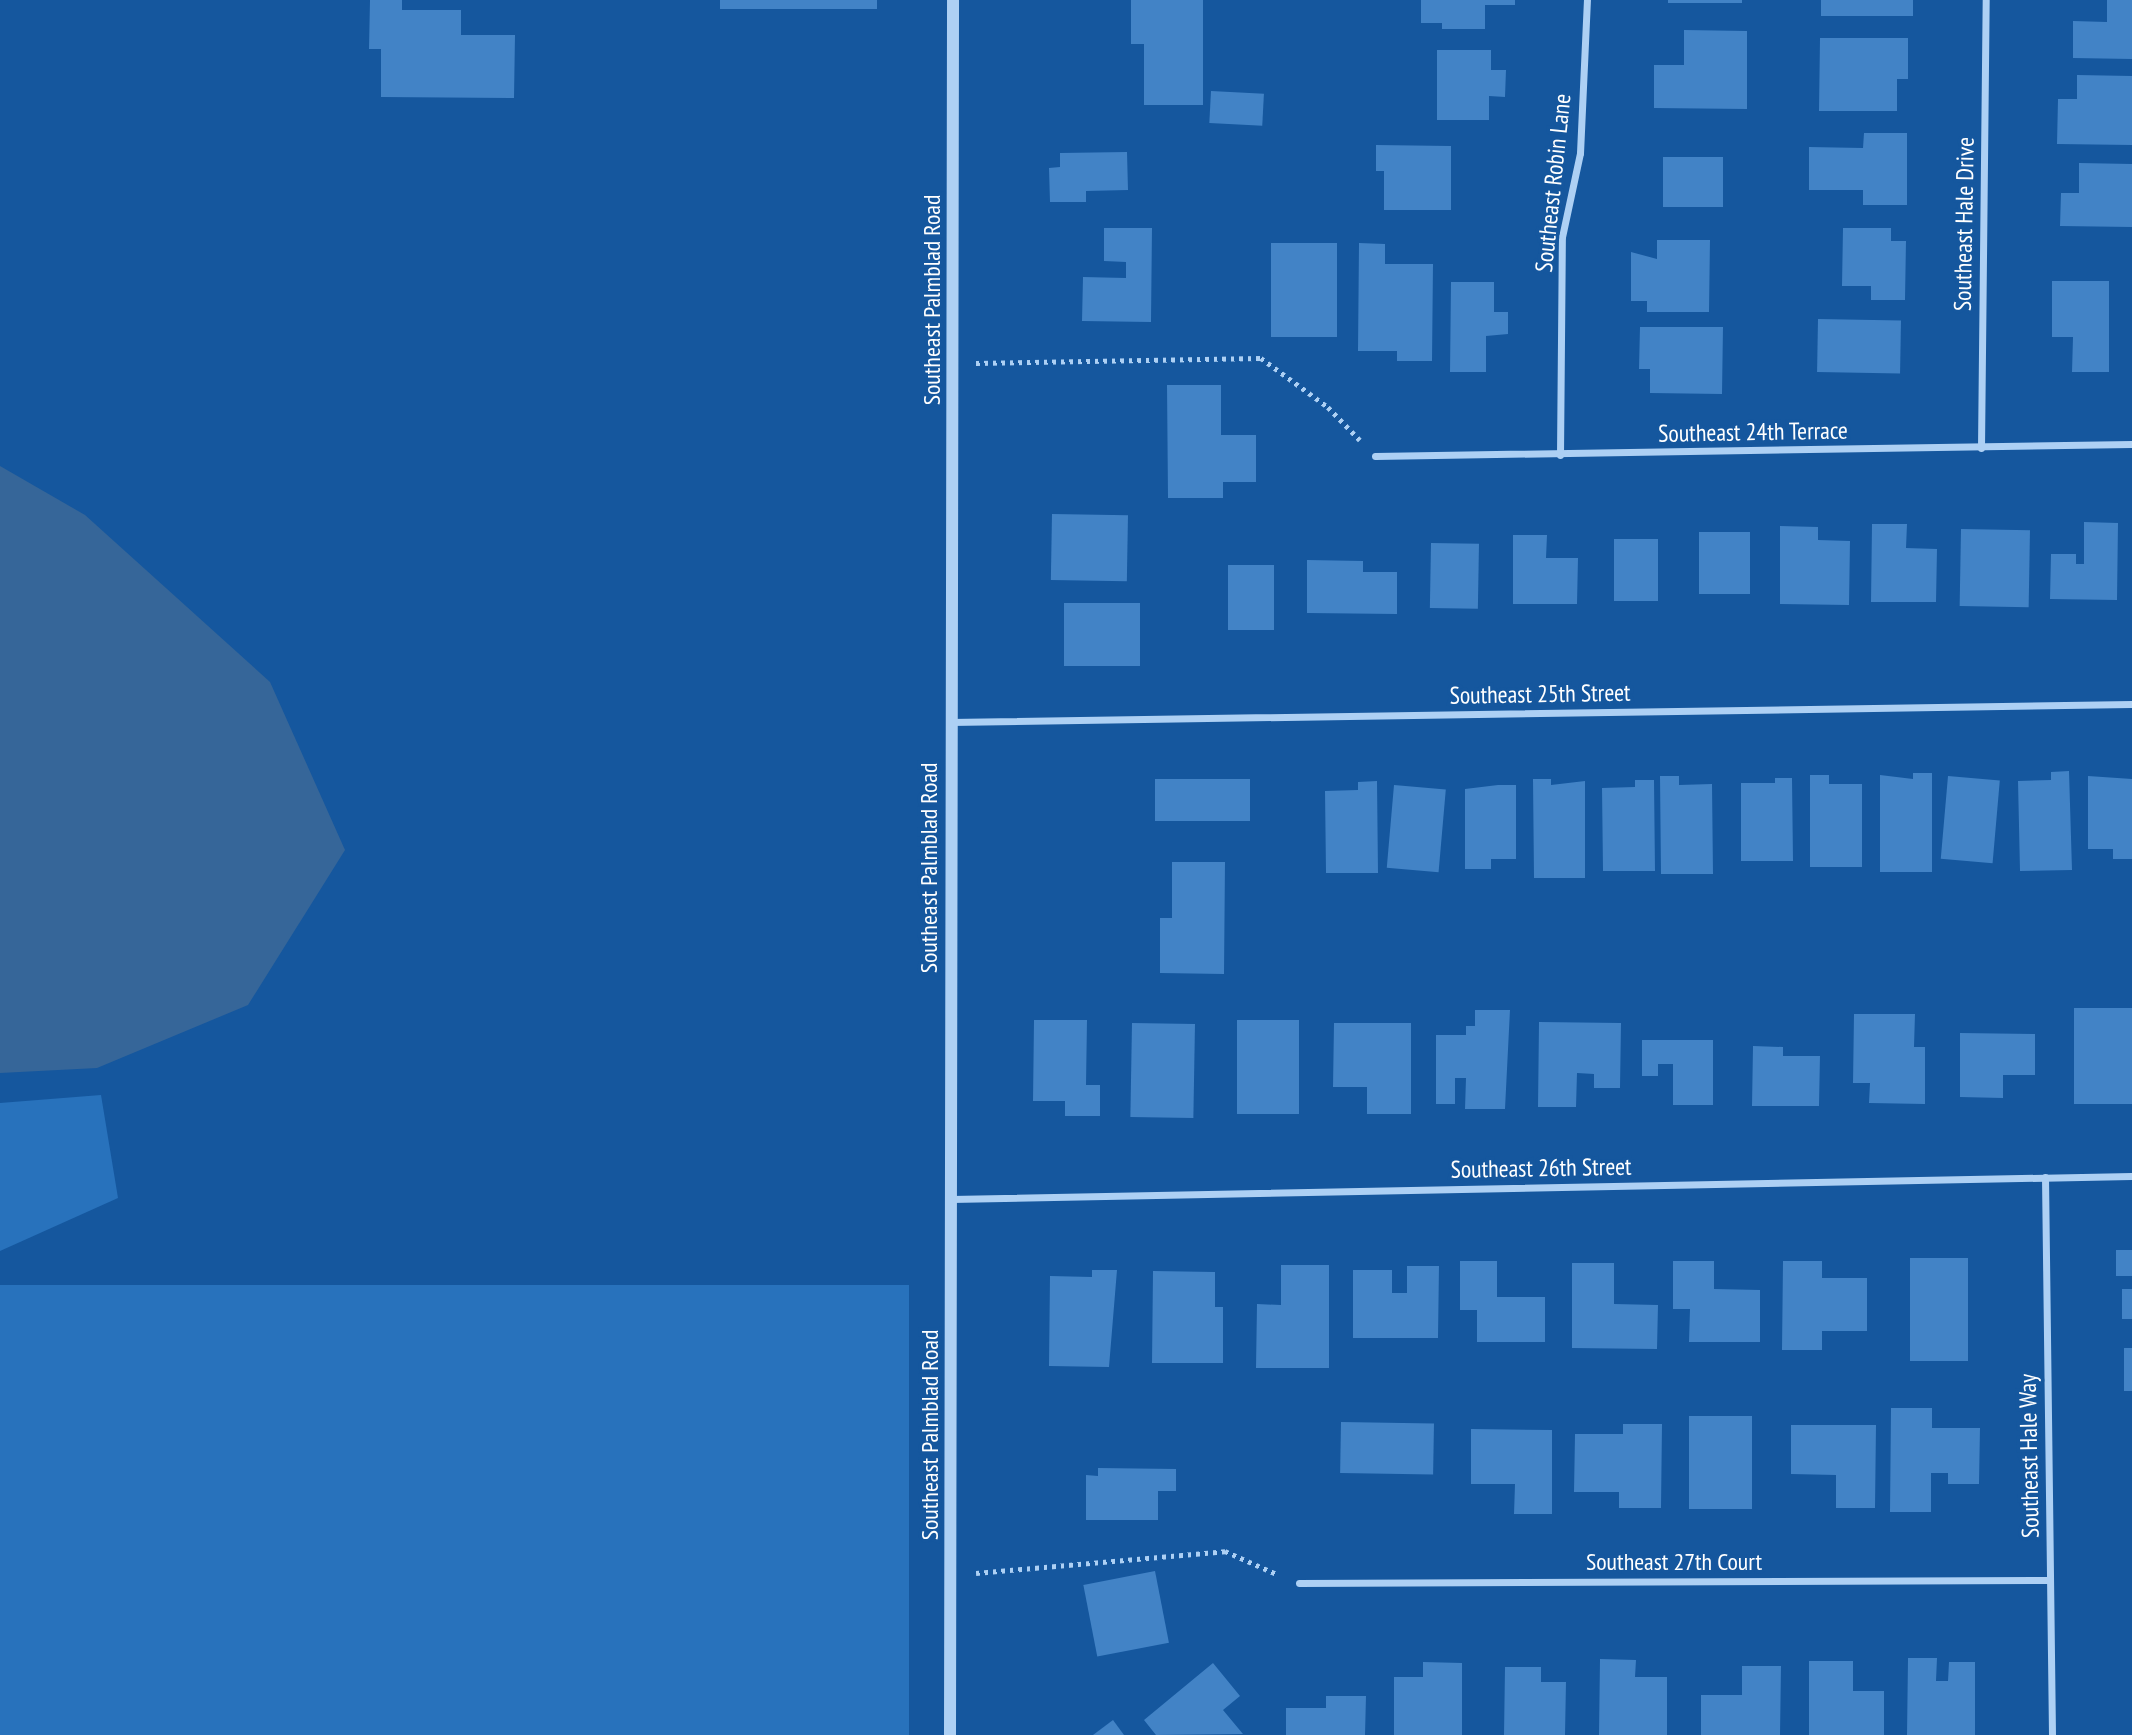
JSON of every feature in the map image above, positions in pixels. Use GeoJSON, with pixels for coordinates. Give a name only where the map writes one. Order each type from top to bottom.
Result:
{"type":"FeatureCollection","features":[{"type":"Feature","properties":{"kind":"street","name":"Southeast Palmblad Road"},"geometry":{"type":"LineString","coordinates":[[950,1735],[952,1573],[949,722],[953,0]]}},
{"type":"Feature","properties":{"kind":"street","name":"Southeast Robin Lane"},"geometry":{"type":"LineString","coordinates":[[1560,455],[1562,237],[1580,153],[1587,0]]}},
{"type":"Feature","properties":{"kind":"street","name":"Southeast Hale Drive"},"geometry":{"type":"LineString","coordinates":[[1981,448],[1986,0]]}},
{"type":"Feature","properties":{"kind":"street","name":"Southeast 24th Terrace"},"geometry":{"type":"LineString","coordinates":[[1375,456],[2132,444]]}},
{"type":"Feature","properties":{"kind":"street","name":"Southeast 25th Street"},"geometry":{"type":"LineString","coordinates":[[949,722],[2132,704]]}},
{"type":"Feature","properties":{"kind":"street","name":"Southeast 26th Street"},"geometry":{"type":"LineString","coordinates":[[950,1199],[2132,1176]]}},
{"type":"Feature","properties":{"kind":"street","name":"Southeast Hale Way"},"geometry":{"type":"LineString","coordinates":[[2045,1177],[2052,1735]]}},
{"type":"Feature","properties":{"kind":"street","name":"Southeast 27th Court"},"geometry":{"type":"LineString","coordinates":[[1299,1583],[2050,1580]]}},
{"type":"Feature","properties":{"kind":"path"},"geometry":{"type":"LineString","coordinates":[[953,363],[1261,358],[1328,407],[1375,456]]}},
{"type":"Feature","properties":{"kind":"path"},"geometry":{"type":"LineString","coordinates":[[952,1573],[1225,1551],[1299,1583]]}},
{"type":"Feature","properties":{"kind":"shaded area"},"geometry":{"type":"Polygon","coordinates":[[[0,466],[85,515],[270,682],[345,850],[248,1005],[97,1068],[0,1073],[0,466]]]}},
{"type":"Feature","properties":{"kind":"shaded area"},"geometry":{"type":"Polygon","coordinates":[[[101,1095],[118,1198],[0,1251],[0,1103],[101,1095]]]}},
{"type":"Feature","properties":{"kind":"shaded area"},"geometry":{"type":"Polygon","coordinates":[[[0,1285],[909,1285],[909,1735],[0,1735],[0,1285]]]}},
{"type":"Feature","properties":{"kind":"building"},"geometry":{"type":"Polygon","coordinates":[[[370,0],[402,0],[402,10],[461,10],[461,35],[515,35],[514,98],[381,97],[381,49],[369,49],[370,0]]]}},
{"type":"Feature","properties":{"kind":"building"},"geometry":{"type":"Polygon","coordinates":[[[720,0],[877,0],[877,9],[720,9],[720,0]]]}},
{"type":"Feature","properties":{"kind":"building"},"geometry":{"type":"Polygon","coordinates":[[[1131,0],[1203,0],[1203,105],[1144,105],[1144,44],[1131,44],[1131,0]]]}},
{"type":"Feature","properties":{"kind":"building"},"geometry":{"type":"Polygon","coordinates":[[[1421,0],[1515,0],[1515,5],[1485,5],[1485,29],[1442,29],[1442,23],[1421,23],[1421,0]]]}},
{"type":"Feature","properties":{"kind":"building"},"geometry":{"type":"Polygon","coordinates":[[[1668,0],[1742,0],[1742,3],[1668,3],[1668,0]]]}},
{"type":"Feature","properties":{"kind":"building"},"geometry":{"type":"Polygon","coordinates":[[[1821,0],[1913,0],[1913,16],[1821,16],[1821,0]]]}},
{"type":"Feature","properties":{"kind":"building"},"geometry":{"type":"Polygon","coordinates":[[[2107,0],[2132,0],[2132,59],[2073,58],[2073,21],[2107,22],[2107,0]]]}},
{"type":"Feature","properties":{"kind":"building"},"geometry":{"type":"Polygon","coordinates":[[[1684,30],[1747,31],[1747,109],[1654,108],[1654,65],[1684,65],[1684,30]]]}},
{"type":"Feature","properties":{"kind":"building"},"geometry":{"type":"Polygon","coordinates":[[[1820,38],[1908,38],[1908,79],[1897,79],[1897,111],[1819,111],[1820,38]]]}},
{"type":"Feature","properties":{"kind":"building"},"geometry":{"type":"Polygon","coordinates":[[[1437,50],[1491,50],[1491,70],[1506,70],[1505,97],[1489,96],[1489,120],[1437,120],[1437,50]]]}},
{"type":"Feature","properties":{"kind":"building"},"geometry":{"type":"Polygon","coordinates":[[[2077,75],[2132,76],[2132,145],[2057,144],[2058,99],[2077,99],[2077,75]]]}},
{"type":"Feature","properties":{"kind":"building"},"geometry":{"type":"Polygon","coordinates":[[[1211,91],[1264,94],[1262,126],[1209,123],[1211,91]]]}},
{"type":"Feature","properties":{"kind":"building"},"geometry":{"type":"Polygon","coordinates":[[[1864,133],[1907,133],[1907,205],[1863,205],[1863,190],[1809,190],[1809,147],[1863,148],[1864,133]]]}},
{"type":"Feature","properties":{"kind":"building"},"geometry":{"type":"Polygon","coordinates":[[[1376,145],[1451,146],[1451,210],[1384,210],[1384,171],[1376,171],[1376,145]]]}},
{"type":"Feature","properties":{"kind":"building"},"geometry":{"type":"Polygon","coordinates":[[[1127,152],[1128,190],[1086,191],[1086,202],[1050,202],[1049,168],[1060,167],[1060,153],[1127,152]]]}},
{"type":"Feature","properties":{"kind":"building"},"geometry":{"type":"Polygon","coordinates":[[[1663,157],[1723,157],[1723,207],[1663,207],[1663,157]]]}},
{"type":"Feature","properties":{"kind":"building"},"geometry":{"type":"Polygon","coordinates":[[[2079,163],[2132,164],[2132,227],[2060,226],[2061,193],[2079,193],[2079,163]]]}},
{"type":"Feature","properties":{"kind":"building"},"geometry":{"type":"Polygon","coordinates":[[[1104,228],[1152,228],[1151,322],[1082,321],[1083,277],[1126,278],[1126,262],[1104,261],[1104,228]]]}},
{"type":"Feature","properties":{"kind":"building"},"geometry":{"type":"Polygon","coordinates":[[[1843,228],[1891,228],[1891,241],[1906,241],[1905,300],[1871,300],[1871,286],[1842,286],[1843,228]]]}},
{"type":"Feature","properties":{"kind":"building"},"geometry":{"type":"Polygon","coordinates":[[[1657,240],[1710,240],[1709,312],[1647,312],[1647,301],[1631,301],[1631,252],[1657,259],[1657,240]]]}},
{"type":"Feature","properties":{"kind":"building"},"geometry":{"type":"Polygon","coordinates":[[[1271,243],[1337,243],[1337,337],[1271,337],[1271,243]]]}},
{"type":"Feature","properties":{"kind":"building"},"geometry":{"type":"Polygon","coordinates":[[[1359,243],[1385,244],[1385,264],[1433,264],[1432,361],[1397,361],[1397,351],[1358,351],[1359,243]]]}},
{"type":"Feature","properties":{"kind":"building"},"geometry":{"type":"Polygon","coordinates":[[[2052,281],[2109,281],[2109,372],[2072,372],[2073,337],[2052,337],[2052,281]]]}},
{"type":"Feature","properties":{"kind":"building"},"geometry":{"type":"Polygon","coordinates":[[[1451,282],[1494,282],[1494,312],[1508,312],[1508,334],[1486,336],[1486,372],[1450,372],[1451,282]]]}},
{"type":"Feature","properties":{"kind":"building"},"geometry":{"type":"Polygon","coordinates":[[[1818,319],[1901,320],[1900,373],[1817,372],[1818,319]]]}},
{"type":"Feature","properties":{"kind":"building"},"geometry":{"type":"Polygon","coordinates":[[[1640,327],[1723,327],[1722,394],[1650,393],[1650,369],[1639,369],[1640,327]]]}},
{"type":"Feature","properties":{"kind":"building"},"geometry":{"type":"Polygon","coordinates":[[[1167,385],[1221,385],[1221,435],[1256,435],[1256,482],[1223,482],[1223,498],[1168,498],[1167,385]]]}},
{"type":"Feature","properties":{"kind":"building"},"geometry":{"type":"Polygon","coordinates":[[[1052,514],[1128,515],[1127,581],[1051,580],[1052,514]]]}},
{"type":"Feature","properties":{"kind":"building"},"geometry":{"type":"Polygon","coordinates":[[[2084,522],[2118,523],[2117,600],[2050,599],[2051,554],[2076,554],[2076,564],[2084,564],[2084,522]]]}},
{"type":"Feature","properties":{"kind":"building"},"geometry":{"type":"Polygon","coordinates":[[[1872,524],[1907,524],[1906,548],[1937,549],[1936,602],[1871,602],[1872,524]]]}},
{"type":"Feature","properties":{"kind":"building"},"geometry":{"type":"Polygon","coordinates":[[[1780,526],[1818,527],[1818,540],[1850,541],[1849,605],[1780,604],[1780,526]]]}},
{"type":"Feature","properties":{"kind":"building"},"geometry":{"type":"Polygon","coordinates":[[[1961,529],[2030,530],[2029,607],[1960,606],[1961,529]]]}},
{"type":"Feature","properties":{"kind":"building"},"geometry":{"type":"Polygon","coordinates":[[[1699,532],[1750,532],[1750,594],[1699,594],[1699,532]]]}},
{"type":"Feature","properties":{"kind":"building"},"geometry":{"type":"Polygon","coordinates":[[[1513,535],[1547,535],[1546,558],[1578,558],[1577,604],[1513,604],[1513,535]]]}},
{"type":"Feature","properties":{"kind":"building"},"geometry":{"type":"Polygon","coordinates":[[[1614,539],[1658,539],[1658,601],[1614,601],[1614,539]]]}},
{"type":"Feature","properties":{"kind":"building"},"geometry":{"type":"Polygon","coordinates":[[[1431,543],[1479,544],[1478,609],[1430,608],[1431,543]]]}},
{"type":"Feature","properties":{"kind":"building"},"geometry":{"type":"Polygon","coordinates":[[[1307,560],[1363,561],[1363,572],[1397,572],[1397,614],[1307,613],[1307,560]]]}},
{"type":"Feature","properties":{"kind":"building"},"geometry":{"type":"Polygon","coordinates":[[[1228,565],[1274,565],[1274,630],[1228,630],[1228,565]]]}},
{"type":"Feature","properties":{"kind":"building"},"geometry":{"type":"Polygon","coordinates":[[[1064,603],[1140,603],[1140,666],[1064,666],[1064,603]]]}},
{"type":"Feature","properties":{"kind":"building"},"geometry":{"type":"Polygon","coordinates":[[[2069,771],[2072,870],[2020,871],[2018,781],[2051,780],[2051,772],[2069,771]]]}},
{"type":"Feature","properties":{"kind":"building"},"geometry":{"type":"Polygon","coordinates":[[[1913,773],[1932,773],[1932,872],[1880,872],[1880,775],[1913,779],[1913,773]]]}},
{"type":"Feature","properties":{"kind":"building"},"geometry":{"type":"Polygon","coordinates":[[[1810,775],[1829,775],[1829,784],[1862,784],[1862,867],[1810,867],[1810,775]]]}},
{"type":"Feature","properties":{"kind":"building"},"geometry":{"type":"Polygon","coordinates":[[[1660,776],[1679,776],[1679,785],[1712,784],[1713,874],[1661,874],[1660,776]]]}},
{"type":"Feature","properties":{"kind":"building"},"geometry":{"type":"Polygon","coordinates":[[[1948,776],[2000,781],[1993,863],[1941,859],[1948,776]]]}},
{"type":"Feature","properties":{"kind":"building"},"geometry":{"type":"Polygon","coordinates":[[[2088,776],[2132,779],[2132,859],[2113,859],[2113,849],[2088,849],[2088,776]]]}},
{"type":"Feature","properties":{"kind":"building"},"geometry":{"type":"Polygon","coordinates":[[[1775,778],[1792,778],[1793,861],[1741,861],[1741,783],[1775,783],[1775,778]]]}},
{"type":"Feature","properties":{"kind":"building"},"geometry":{"type":"Polygon","coordinates":[[[1155,779],[1250,779],[1250,821],[1155,821],[1155,779]]]}},
{"type":"Feature","properties":{"kind":"building"},"geometry":{"type":"Polygon","coordinates":[[[1533,779],[1551,779],[1551,785],[1585,781],[1585,878],[1534,878],[1533,779]]]}},
{"type":"Feature","properties":{"kind":"building"},"geometry":{"type":"Polygon","coordinates":[[[1635,780],[1654,780],[1655,871],[1603,871],[1602,788],[1635,787],[1635,780]]]}},
{"type":"Feature","properties":{"kind":"building"},"geometry":{"type":"Polygon","coordinates":[[[1377,781],[1378,873],[1326,873],[1325,791],[1358,790],[1358,782],[1377,781]]]}},
{"type":"Feature","properties":{"kind":"building"},"geometry":{"type":"Polygon","coordinates":[[[1394,785],[1446,790],[1439,872],[1387,868],[1394,785]]]}},
{"type":"Feature","properties":{"kind":"building"},"geometry":{"type":"Polygon","coordinates":[[[1516,785],[1516,859],[1491,859],[1491,869],[1465,869],[1465,789],[1516,785]]]}},
{"type":"Feature","properties":{"kind":"building"},"geometry":{"type":"Polygon","coordinates":[[[1172,862],[1225,862],[1224,974],[1160,973],[1160,918],[1172,918],[1172,862]]]}},
{"type":"Feature","properties":{"kind":"building"},"geometry":{"type":"Polygon","coordinates":[[[2074,1008],[2132,1008],[2132,1104],[2074,1104],[2074,1008]]]}},
{"type":"Feature","properties":{"kind":"building"},"geometry":{"type":"Polygon","coordinates":[[[1475,1010],[1510,1010],[1505,1109],[1465,1109],[1466,1078],[1455,1078],[1455,1104],[1436,1104],[1436,1035],[1466,1035],[1466,1026],[1475,1026],[1475,1010]]]}},
{"type":"Feature","properties":{"kind":"building"},"geometry":{"type":"Polygon","coordinates":[[[1854,1014],[1915,1014],[1914,1047],[1925,1047],[1925,1104],[1869,1103],[1870,1083],[1853,1083],[1854,1014]]]}},
{"type":"Feature","properties":{"kind":"building"},"geometry":{"type":"Polygon","coordinates":[[[1034,1020],[1087,1020],[1086,1085],[1100,1085],[1100,1116],[1065,1116],[1065,1101],[1033,1101],[1034,1020]]]}},
{"type":"Feature","properties":{"kind":"building"},"geometry":{"type":"Polygon","coordinates":[[[1237,1020],[1299,1020],[1299,1114],[1237,1114],[1237,1020]]]}},
{"type":"Feature","properties":{"kind":"building"},"geometry":{"type":"Polygon","coordinates":[[[1539,1022],[1621,1023],[1620,1088],[1594,1088],[1594,1074],[1577,1073],[1576,1107],[1538,1107],[1539,1022]]]}},
{"type":"Feature","properties":{"kind":"building"},"geometry":{"type":"Polygon","coordinates":[[[1132,1023],[1195,1024],[1193,1118],[1130,1117],[1132,1023]]]}},
{"type":"Feature","properties":{"kind":"building"},"geometry":{"type":"Polygon","coordinates":[[[1334,1023],[1411,1023],[1411,1114],[1367,1114],[1367,1087],[1333,1087],[1334,1023]]]}},
{"type":"Feature","properties":{"kind":"building"},"geometry":{"type":"Polygon","coordinates":[[[1960,1033],[2035,1034],[2035,1075],[2003,1075],[2003,1098],[1960,1097],[1960,1033]]]}},
{"type":"Feature","properties":{"kind":"building"},"geometry":{"type":"Polygon","coordinates":[[[1642,1040],[1713,1040],[1713,1105],[1673,1105],[1673,1064],[1658,1064],[1658,1076],[1642,1076],[1642,1040]]]}},
{"type":"Feature","properties":{"kind":"building"},"geometry":{"type":"Polygon","coordinates":[[[1753,1046],[1783,1047],[1783,1056],[1820,1056],[1819,1106],[1752,1106],[1753,1046]]]}},
{"type":"Feature","properties":{"kind":"building"},"geometry":{"type":"Polygon","coordinates":[[[2116,1250],[2132,1250],[2132,1276],[2116,1276],[2116,1250]]]}},
{"type":"Feature","properties":{"kind":"building"},"geometry":{"type":"Polygon","coordinates":[[[1910,1258],[1968,1258],[1968,1361],[1910,1361],[1910,1258]]]}},
{"type":"Feature","properties":{"kind":"building"},"geometry":{"type":"Polygon","coordinates":[[[1460,1261],[1497,1261],[1497,1297],[1545,1297],[1545,1342],[1477,1342],[1477,1310],[1460,1310],[1460,1261]]]}},
{"type":"Feature","properties":{"kind":"building"},"geometry":{"type":"Polygon","coordinates":[[[1673,1261],[1714,1261],[1714,1289],[1760,1290],[1760,1342],[1689,1342],[1690,1309],[1673,1309],[1673,1261]]]}},
{"type":"Feature","properties":{"kind":"building"},"geometry":{"type":"Polygon","coordinates":[[[1783,1261],[1822,1261],[1822,1278],[1867,1278],[1867,1331],[1822,1331],[1822,1350],[1782,1350],[1783,1261]]]}},
{"type":"Feature","properties":{"kind":"building"},"geometry":{"type":"Polygon","coordinates":[[[1572,1263],[1614,1263],[1614,1304],[1658,1305],[1657,1349],[1572,1348],[1572,1263]]]}},
{"type":"Feature","properties":{"kind":"building"},"geometry":{"type":"Polygon","coordinates":[[[1281,1265],[1329,1265],[1329,1368],[1256,1368],[1257,1304],[1281,1305],[1281,1265]]]}},
{"type":"Feature","properties":{"kind":"building"},"geometry":{"type":"Polygon","coordinates":[[[1407,1266],[1439,1266],[1438,1338],[1353,1338],[1353,1270],[1392,1270],[1392,1293],[1407,1293],[1407,1266]]]}},
{"type":"Feature","properties":{"kind":"building"},"geometry":{"type":"Polygon","coordinates":[[[1092,1270],[1117,1270],[1109,1367],[1049,1366],[1050,1276],[1092,1277],[1092,1270]]]}},
{"type":"Feature","properties":{"kind":"building"},"geometry":{"type":"Polygon","coordinates":[[[1153,1271],[1215,1272],[1215,1307],[1223,1307],[1223,1363],[1152,1363],[1153,1271]]]}},
{"type":"Feature","properties":{"kind":"building"},"geometry":{"type":"Polygon","coordinates":[[[2122,1289],[2132,1289],[2132,1319],[2122,1319],[2122,1289]]]}},
{"type":"Feature","properties":{"kind":"building"},"geometry":{"type":"Polygon","coordinates":[[[2124,1348],[2132,1348],[2132,1391],[2124,1391],[2124,1348]]]}},
{"type":"Feature","properties":{"kind":"building"},"geometry":{"type":"Polygon","coordinates":[[[1891,1408],[1932,1408],[1932,1428],[1980,1428],[1979,1484],[1948,1484],[1948,1473],[1931,1473],[1931,1512],[1890,1512],[1891,1408]]]}},
{"type":"Feature","properties":{"kind":"building"},"geometry":{"type":"Polygon","coordinates":[[[1689,1416],[1752,1416],[1752,1509],[1689,1509],[1689,1416]]]}},
{"type":"Feature","properties":{"kind":"building"},"geometry":{"type":"Polygon","coordinates":[[[1341,1422],[1434,1424],[1433,1475],[1340,1473],[1341,1422]]]}},
{"type":"Feature","properties":{"kind":"building"},"geometry":{"type":"Polygon","coordinates":[[[1623,1424],[1662,1424],[1661,1508],[1619,1508],[1619,1492],[1574,1492],[1575,1434],[1623,1434],[1623,1424]]]}},
{"type":"Feature","properties":{"kind":"building"},"geometry":{"type":"Polygon","coordinates":[[[1791,1425],[1876,1425],[1875,1508],[1836,1508],[1836,1475],[1791,1474],[1791,1425]]]}},
{"type":"Feature","properties":{"kind":"building"},"geometry":{"type":"Polygon","coordinates":[[[1471,1429],[1552,1430],[1552,1514],[1514,1514],[1515,1484],[1471,1484],[1471,1429]]]}},
{"type":"Feature","properties":{"kind":"building"},"geometry":{"type":"Polygon","coordinates":[[[1098,1468],[1176,1469],[1176,1491],[1158,1491],[1158,1520],[1086,1520],[1086,1475],[1098,1476],[1098,1468]]]}},
{"type":"Feature","properties":{"kind":"building"},"geometry":{"type":"Polygon","coordinates":[[[1155,1571],[1169,1643],[1097,1657],[1083,1585],[1155,1571]]]}},
{"type":"Feature","properties":{"kind":"building"},"geometry":{"type":"Polygon","coordinates":[[[1908,1658],[1937,1658],[1936,1681],[1948,1681],[1949,1662],[1975,1662],[1975,1735],[1907,1735],[1908,1658]]]}},
{"type":"Feature","properties":{"kind":"building"},"geometry":{"type":"Polygon","coordinates":[[[1600,1659],[1636,1660],[1635,1677],[1667,1677],[1667,1735],[1599,1735],[1600,1659]]]}},
{"type":"Feature","properties":{"kind":"building"},"geometry":{"type":"Polygon","coordinates":[[[1809,1661],[1853,1661],[1853,1691],[1884,1691],[1884,1735],[1809,1735],[1809,1661]]]}},
{"type":"Feature","properties":{"kind":"building"},"geometry":{"type":"Polygon","coordinates":[[[1423,1662],[1462,1663],[1462,1735],[1394,1735],[1394,1677],[1423,1677],[1423,1662]]]}},
{"type":"Feature","properties":{"kind":"building"},"geometry":{"type":"Polygon","coordinates":[[[1213,1663],[1240,1696],[1223,1710],[1243,1734],[1156,1735],[1144,1720],[1213,1663]]]}},
{"type":"Feature","properties":{"kind":"building"},"geometry":{"type":"Polygon","coordinates":[[[1742,1666],[1781,1666],[1780,1735],[1701,1735],[1701,1695],[1742,1695],[1742,1666]]]}},
{"type":"Feature","properties":{"kind":"building"},"geometry":{"type":"Polygon","coordinates":[[[1505,1667],[1541,1667],[1541,1682],[1566,1682],[1565,1735],[1504,1735],[1505,1667]]]}},
{"type":"Feature","properties":{"kind":"building"},"geometry":{"type":"Polygon","coordinates":[[[1326,1696],[1366,1696],[1365,1735],[1286,1735],[1286,1708],[1326,1708],[1326,1696]]]}},
{"type":"Feature","properties":{"kind":"building"},"geometry":{"type":"Polygon","coordinates":[[[1113,1720],[1124,1735],[1093,1735],[1113,1720]]]}}]}
